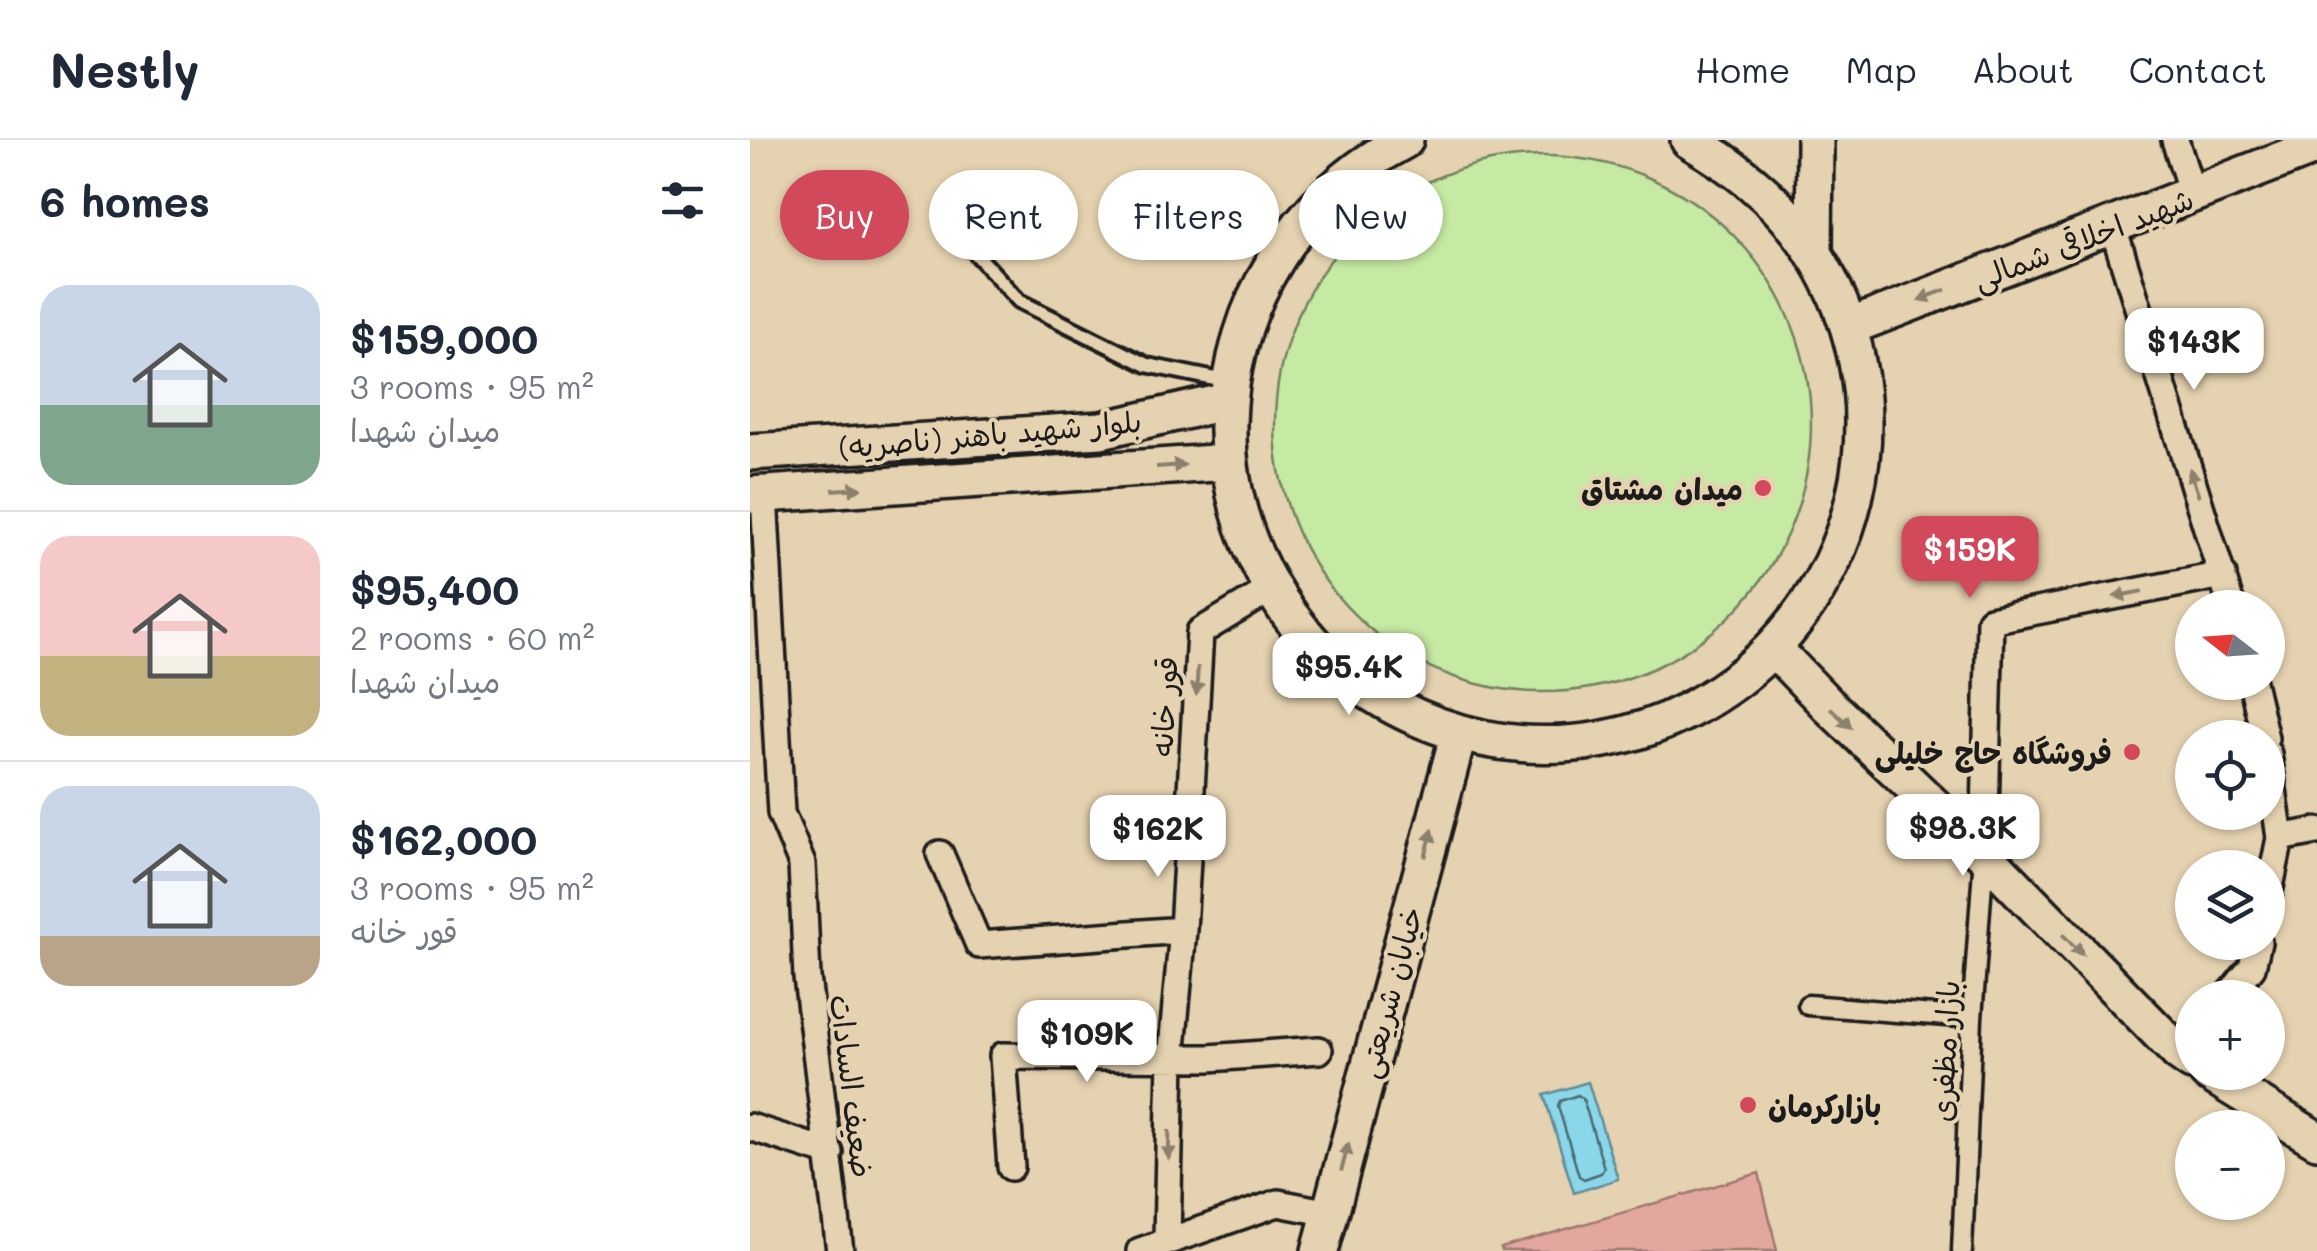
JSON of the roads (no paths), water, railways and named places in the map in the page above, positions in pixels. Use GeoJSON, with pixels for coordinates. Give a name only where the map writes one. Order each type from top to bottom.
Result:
{"type":"FeatureCollection","features":[{"type":"Feature","properties":{"kind":"main road"},"geometry":{"type":"LineString","coordinates":[[1385,145],[1327,194],[1277,254],[1244,325],[1229,392],[1229,462],[1244,527],[1272,589],[1304,635],[1346,674],[1399,710],[1459,733],[1523,744],[1556,745],[1619,736],[1677,716],[1729,686],[1773,648],[1811,600],[1847,527],[1857,488],[1863,407],[1858,366],[1834,289],[1814,254],[1762,191],[1720,158],[1688,140]]}},
{"type":"Feature","properties":{"kind":"main road"},"geometry":{"type":"LineString","coordinates":[[1814,254],[1815,140]]}},
{"type":"Feature","properties":{"kind":"main road","name":"شهید اخلاقی شمالی"},"geometry":{"type":"LineString","coordinates":[[1848,327],[2317,146]]}},
{"type":"Feature","properties":{"kind":"main road","name":"بلوار شهید باهنر (ناصریه)"},"geometry":{"type":"LineString","coordinates":[[750,452],[1100,430],[1229,392]]}},
{"type":"Feature","properties":{"kind":"main road","name":"بلوار شهید باهنر (ناصریه)"},"geometry":{"type":"LineString","coordinates":[[757,495],[1229,462]]}},
{"type":"Feature","properties":{"kind":"main road"},"geometry":{"type":"LineString","coordinates":[[1773,648],[2175,1039]]}},
{"type":"Feature","properties":{"kind":"main road","name":"خیابان شریعتی"},"geometry":{"type":"LineString","coordinates":[[1320,1251],[1459,733]]}},
{"type":"Feature","properties":{"kind":"main road"},"geometry":{"type":"LineString","coordinates":[[2243,1090],[2317,1140]]}},
{"type":"Feature","properties":{"kind":"street"},"geometry":{"type":"LineString","coordinates":[[2176,140],[2193,196]]}},
{"type":"Feature","properties":{"kind":"street"},"geometry":{"type":"LineString","coordinates":[[2113,227],[2228,590]]}},
{"type":"Feature","properties":{"kind":"street","name":"ضعیف السادات"},"geometry":{"type":"LineString","coordinates":[[757,495],[781,813],[802,864],[806,977],[840,1251]]}},
{"type":"Feature","properties":{"kind":"street"},"geometry":{"type":"LineString","coordinates":[[1984,854],[1990,620],[2224,575]]}},
{"type":"Feature","properties":{"kind":"street","name":"قور خانه"},"geometry":{"type":"LineString","coordinates":[[1168,1239],[1171,1059],[1200,632],[1272,589]]}},
{"type":"Feature","properties":{"kind":"street"},"geometry":{"type":"LineString","coordinates":[[2278,850],[2279,830]]}},
{"type":"Feature","properties":{"kind":"street"},"geometry":{"type":"LineString","coordinates":[[2280,838],[2317,831]]}},
{"type":"Feature","properties":{"kind":"street"},"geometry":{"type":"LineString","coordinates":[[940,854],[979,946],[1182,930]]}},
{"type":"Feature","properties":{"kind":"street","name":"بازار مظفری"},"geometry":{"type":"LineString","coordinates":[[1962,1251],[1984,854]]}},
{"type":"Feature","properties":{"kind":"street"},"geometry":{"type":"LineString","coordinates":[[1808,1005],[1972,1018]]}},
{"type":"Feature","properties":{"kind":"street"},"geometry":{"type":"LineString","coordinates":[[1011,1167],[1004,1056],[1171,1059],[1319,1050]]}},
{"type":"Feature","properties":{"kind":"street"},"geometry":{"type":"LineString","coordinates":[[750,1127],[830,1153]]}},
{"type":"Feature","properties":{"kind":"street"},"geometry":{"type":"LineString","coordinates":[[1140,1251],[1278,1203],[1330,1213]]}},
{"type":"Feature","properties":{"kind":"lane"},"geometry":{"type":"LineString","coordinates":[[982,260],[1019,301],[1147,365],[1229,392]]}},
{"type":"Feature","properties":{"kind":"water"},"geometry":{"type":"Polygon","coordinates":[[[1588,1082],[1618,1179],[1574,1193],[1544,1095],[1588,1082]]]}},
{"type":"Feature","properties":{"kind":"place","name":"ميدان مشتاق"},"geometry":{"type":"Point","coordinates":[1763,488]}},
{"type":"Feature","properties":{"kind":"place","name":"فروشگاه حاج خلیلی"},"geometry":{"type":"Point","coordinates":[2132,752]}},
{"type":"Feature","properties":{"kind":"place","name":"بازارکرمان"},"geometry":{"type":"Point","coordinates":[1748,1105]}}]}
